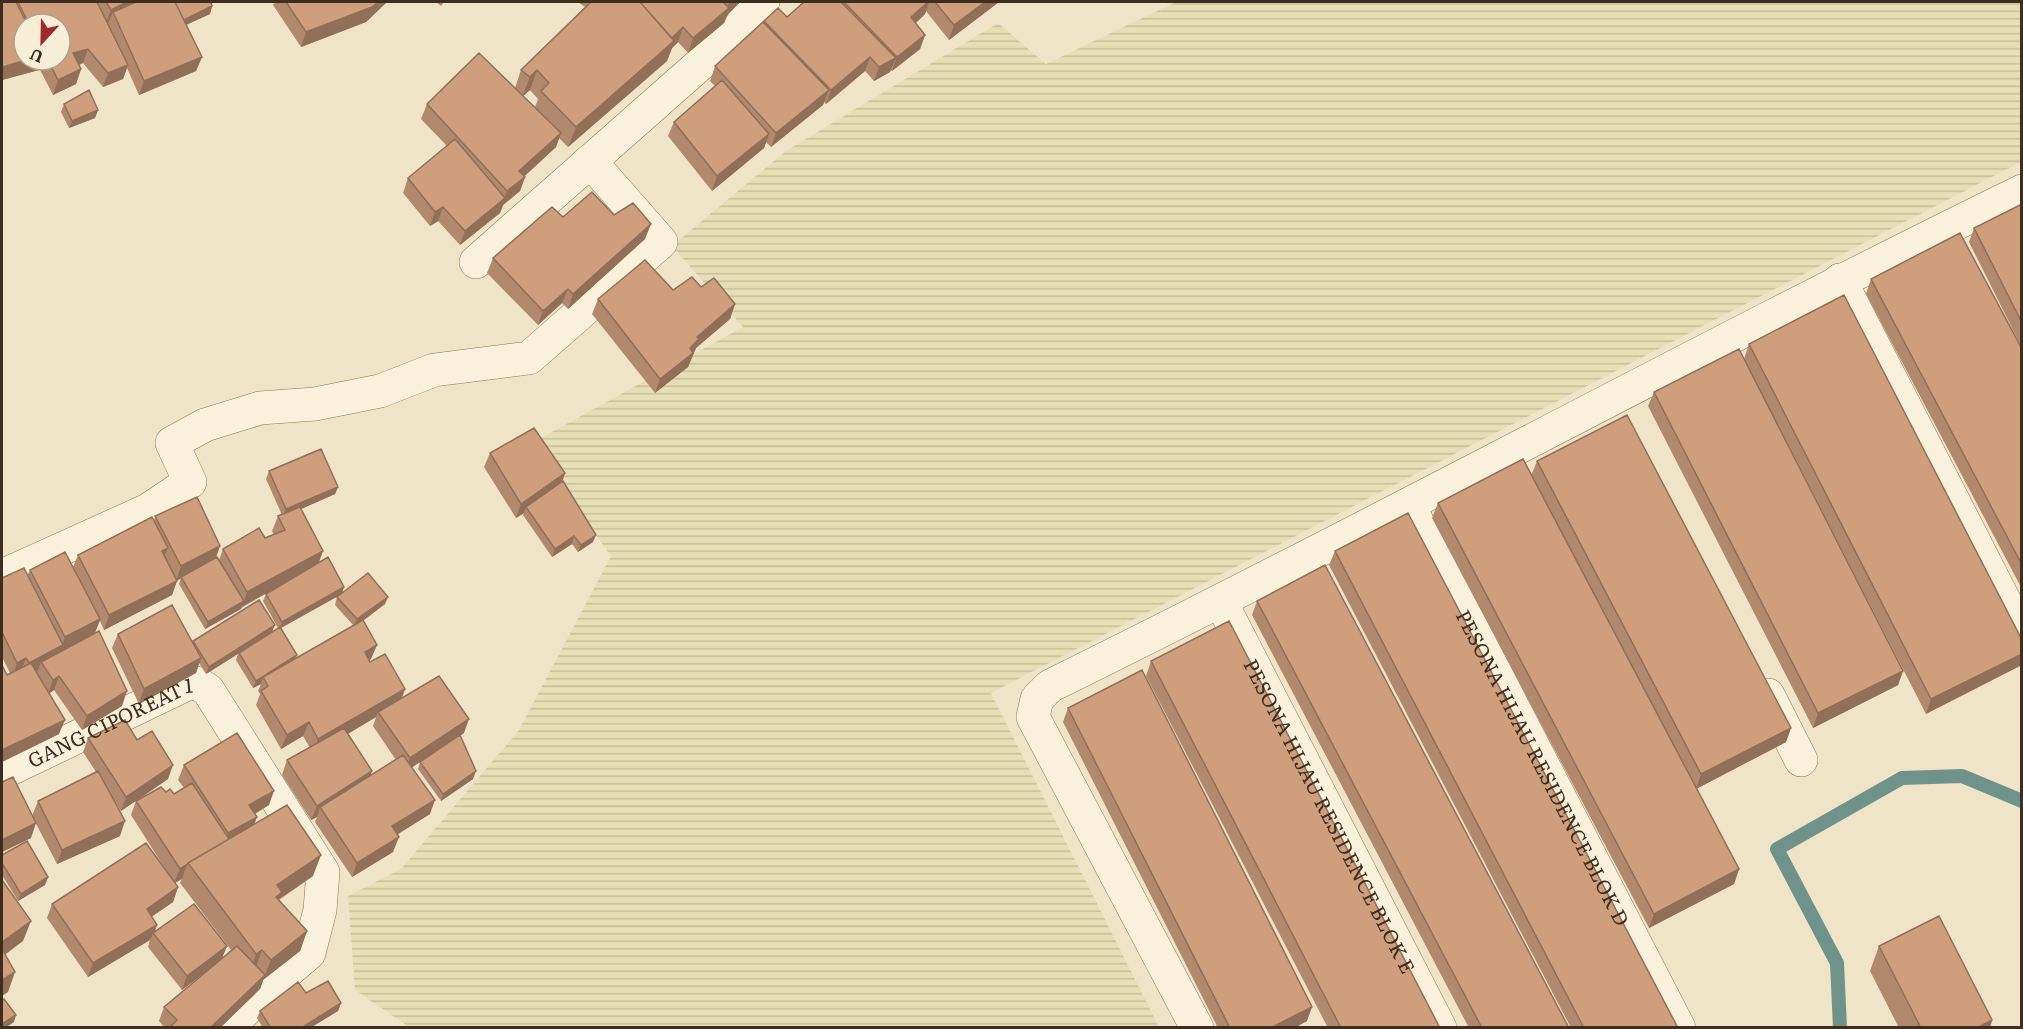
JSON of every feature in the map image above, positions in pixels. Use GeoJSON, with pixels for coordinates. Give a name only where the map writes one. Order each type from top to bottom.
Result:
{"type":"FeatureCollection","features":[{"type":"Feature","properties":{"kind":"street"},"geometry":{"type":"LineString","coordinates":[[476,262],[723,44],[763,2]]}},
{"type":"Feature","properties":{"kind":"street"},"geometry":{"type":"LineString","coordinates":[[2,576],[148,510],[190,482],[172,443],[205,425],[260,408],[315,404],[380,391],[434,370],[529,358],[661,242],[590,161]]}},
{"type":"Feature","properties":{"kind":"street"},"geometry":{"type":"LineString","coordinates":[[1197,1028],[1033,717],[1037,699],[1050,686],[1409,506],[1840,280],[2022,191]]}},
{"type":"Feature","properties":{"kind":"street"},"geometry":{"type":"LineString","coordinates":[[1840,280],[2022,634]]}},
{"type":"Feature","properties":{"kind":"street"},"geometry":{"type":"LineString","coordinates":[[1616,397],[1633,429]]}},
{"type":"Feature","properties":{"kind":"street","name":"PESONA HIJAU RESIDENCE BLOK D"},"geometry":{"type":"LineString","coordinates":[[1409,506],[1679,1028]]}},
{"type":"Feature","properties":{"kind":"street","name":"PESONA HIJAU RESIDENCE BLOK E"},"geometry":{"type":"LineString","coordinates":[[1221,602],[1440,1028]]}},
{"type":"Feature","properties":{"kind":"street"},"geometry":{"type":"LineString","coordinates":[[1752,664],[1802,760]]}},
{"type":"Feature","properties":{"kind":"street","name":"GANG CIPOREAT 1"},"geometry":{"type":"LineString","coordinates":[[2,772],[187,684],[197,684],[208,690],[323,872],[320,910],[309,953],[262,993],[228,1028]]}},
{"type":"Feature","properties":{"kind":"shaded area"},"geometry":{"type":"Polygon","coordinates":[[[1176,2],[2021,2],[2021,162],[991,693],[1159,1027],[409,1027],[355,990],[348,896],[401,869],[519,730],[611,556],[530,444],[743,327],[672,246],[786,151],[998,23],[1046,64],[1176,2]]]}},
{"type":"Feature","properties":{"kind":"building"},"geometry":{"type":"Polygon","coordinates":[[[2,2],[16,2],[21,12],[12,12],[12,64],[2,67],[2,2]]]}},
{"type":"Feature","properties":{"kind":"building"},"geometry":{"type":"Polygon","coordinates":[[[18,2],[97,2],[128,65],[108,73],[88,49],[73,53],[81,69],[58,80],[54,72],[72,72],[72,12],[23,12],[18,2]]]}},
{"type":"Feature","properties":{"kind":"building"},"geometry":{"type":"Polygon","coordinates":[[[106,2],[127,2],[111,10],[106,2]]]}},
{"type":"Feature","properties":{"kind":"building"},"geometry":{"type":"Polygon","coordinates":[[[136,2],[175,2],[202,57],[144,81],[113,12],[136,2]]]}},
{"type":"Feature","properties":{"kind":"building"},"geometry":{"type":"Polygon","coordinates":[[[175,2],[211,2],[212,6],[184,20],[175,2]]]}},
{"type":"Feature","properties":{"kind":"building"},"geometry":{"type":"Polygon","coordinates":[[[286,2],[378,2],[372,7],[306,32],[286,2]]]}},
{"type":"Feature","properties":{"kind":"building"},"geometry":{"type":"Polygon","coordinates":[[[591,2],[640,2],[674,41],[576,127],[541,91],[549,83],[537,70],[530,77],[521,70],[591,2]]]}},
{"type":"Feature","properties":{"kind":"building"},"geometry":{"type":"Polygon","coordinates":[[[640,2],[723,2],[729,8],[693,38],[683,27],[672,38],[640,2]]]}},
{"type":"Feature","properties":{"kind":"building"},"geometry":{"type":"Polygon","coordinates":[[[804,2],[841,2],[896,58],[879,67],[870,57],[831,90],[764,21],[778,8],[787,17],[804,2]]]}},
{"type":"Feature","properties":{"kind":"building"},"geometry":{"type":"Polygon","coordinates":[[[844,2],[928,2],[911,17],[925,35],[897,57],[844,2]]]}},
{"type":"Feature","properties":{"kind":"building"},"geometry":{"type":"Polygon","coordinates":[[[935,2],[985,2],[954,25],[935,2]]]}},
{"type":"Feature","properties":{"kind":"building"},"geometry":{"type":"Polygon","coordinates":[[[763,22],[829,90],[776,133],[715,66],[763,22]]]}},
{"type":"Feature","properties":{"kind":"building"},"geometry":{"type":"Polygon","coordinates":[[[479,53],[561,133],[519,171],[525,177],[507,191],[427,104],[479,53]]]}},
{"type":"Feature","properties":{"kind":"building"},"geometry":{"type":"Polygon","coordinates":[[[722,80],[769,134],[717,176],[674,122],[722,80]]]}},
{"type":"Feature","properties":{"kind":"building"},"geometry":{"type":"Polygon","coordinates":[[[89,90],[98,110],[72,121],[64,104],[89,90]]]}},
{"type":"Feature","properties":{"kind":"building"},"geometry":{"type":"Polygon","coordinates":[[[455,139],[505,198],[465,231],[443,207],[435,212],[408,178],[455,139]]]}},
{"type":"Feature","properties":{"kind":"building"},"geometry":{"type":"Polygon","coordinates":[[[592,192],[614,215],[633,203],[651,224],[573,294],[568,289],[543,311],[493,258],[552,207],[563,217],[592,192]]]}},
{"type":"Feature","properties":{"kind":"building"},"geometry":{"type":"Polygon","coordinates":[[[2022,204],[2022,323],[1974,228],[2022,204]]]}},
{"type":"Feature","properties":{"kind":"building"},"geometry":{"type":"Polygon","coordinates":[[[1960,233],[2022,349],[2022,565],[1871,279],[1960,233]]]}},
{"type":"Feature","properties":{"kind":"building"},"geometry":{"type":"Polygon","coordinates":[[[645,260],[673,290],[692,277],[701,287],[714,278],[735,304],[697,337],[699,339],[690,348],[693,353],[660,379],[598,299],[645,260]]]}},
{"type":"Feature","properties":{"kind":"building"},"geometry":{"type":"Polygon","coordinates":[[[1844,295],[2022,640],[2022,654],[1931,699],[1749,344],[1844,295]]]}},
{"type":"Feature","properties":{"kind":"building"},"geometry":{"type":"Polygon","coordinates":[[[1739,349],[1903,671],[1818,713],[1654,392],[1739,349]]]}},
{"type":"Feature","properties":{"kind":"building"},"geometry":{"type":"Polygon","coordinates":[[[1627,415],[1791,728],[1701,774],[1537,461],[1627,415]]]}},
{"type":"Feature","properties":{"kind":"building"},"geometry":{"type":"Polygon","coordinates":[[[534,428],[565,473],[521,504],[490,453],[534,428]]]}},
{"type":"Feature","properties":{"kind":"building"},"geometry":{"type":"Polygon","coordinates":[[[321,449],[338,487],[286,509],[269,471],[321,449]]]}},
{"type":"Feature","properties":{"kind":"building"},"geometry":{"type":"Polygon","coordinates":[[[1523,459],[1739,869],[1654,914],[1438,503],[1523,459]]]}},
{"type":"Feature","properties":{"kind":"building"},"geometry":{"type":"Polygon","coordinates":[[[563,481],[596,535],[581,545],[574,536],[555,549],[526,507],[563,481]]]}},
{"type":"Feature","properties":{"kind":"building"},"geometry":{"type":"Polygon","coordinates":[[[197,497],[220,546],[181,566],[155,516],[197,497]]]}},
{"type":"Feature","properties":{"kind":"building"},"geometry":{"type":"Polygon","coordinates":[[[300,507],[323,551],[247,592],[223,549],[259,528],[265,538],[285,530],[278,516],[300,507]]]}},
{"type":"Feature","properties":{"kind":"building"},"geometry":{"type":"Polygon","coordinates":[[[1408,513],[1678,1028],[1584,1028],[1335,551],[1408,513]]]}},
{"type":"Feature","properties":{"kind":"building"},"geometry":{"type":"Polygon","coordinates":[[[152,517],[168,548],[162,551],[177,581],[109,615],[78,555],[152,517]]]}},
{"type":"Feature","properties":{"kind":"building"},"geometry":{"type":"Polygon","coordinates":[[[65,552],[100,619],[65,637],[30,570],[65,552]]]}},
{"type":"Feature","properties":{"kind":"building"},"geometry":{"type":"Polygon","coordinates":[[[217,557],[244,601],[208,622],[181,577],[217,557]]]}},
{"type":"Feature","properties":{"kind":"building"},"geometry":{"type":"Polygon","coordinates":[[[328,557],[344,587],[282,622],[266,594],[328,557]]]}},
{"type":"Feature","properties":{"kind":"building"},"geometry":{"type":"Polygon","coordinates":[[[1325,565],[1569,1028],[1482,1028],[1257,601],[1325,565]]]}},
{"type":"Feature","properties":{"kind":"building"},"geometry":{"type":"Polygon","coordinates":[[[24,568],[63,645],[29,663],[26,658],[17,663],[2,632],[2,578],[24,568]]]}},
{"type":"Feature","properties":{"kind":"building"},"geometry":{"type":"Polygon","coordinates":[[[368,573],[388,597],[357,619],[337,597],[368,573]]]}},
{"type":"Feature","properties":{"kind":"building"},"geometry":{"type":"Polygon","coordinates":[[[259,600],[275,625],[209,667],[193,641],[259,600]]]}},
{"type":"Feature","properties":{"kind":"building"},"geometry":{"type":"Polygon","coordinates":[[[172,605],[201,658],[144,689],[118,634],[172,605]]]}},
{"type":"Feature","properties":{"kind":"building"},"geometry":{"type":"Polygon","coordinates":[[[363,620],[377,645],[365,652],[370,662],[385,654],[405,689],[318,739],[309,722],[287,735],[261,691],[268,686],[263,677],[363,620]]]}},
{"type":"Feature","properties":{"kind":"building"},"geometry":{"type":"Polygon","coordinates":[[[1229,621],[1440,1028],[1341,1028],[1151,661],[1229,621]]]}},
{"type":"Feature","properties":{"kind":"building"},"geometry":{"type":"Polygon","coordinates":[[[280,627],[297,655],[256,681],[239,653],[280,627]]]}},
{"type":"Feature","properties":{"kind":"building"},"geometry":{"type":"Polygon","coordinates":[[[99,631],[127,691],[87,716],[59,676],[53,680],[41,662],[99,631]]]}},
{"type":"Feature","properties":{"kind":"building"},"geometry":{"type":"Polygon","coordinates":[[[31,663],[65,720],[2,750],[2,665],[7,675],[31,663]]]}},
{"type":"Feature","properties":{"kind":"building"},"geometry":{"type":"Polygon","coordinates":[[[1142,670],[1312,1007],[1270,1028],[1230,1028],[1068,708],[1142,670]]]}},
{"type":"Feature","properties":{"kind":"building"},"geometry":{"type":"Polygon","coordinates":[[[439,676],[469,719],[410,758],[378,712],[439,676]]]}},
{"type":"Feature","properties":{"kind":"building"},"geometry":{"type":"Polygon","coordinates":[[[125,720],[137,740],[152,731],[173,765],[126,797],[88,738],[125,720]]]}},
{"type":"Feature","properties":{"kind":"building"},"geometry":{"type":"Polygon","coordinates":[[[344,728],[372,771],[317,806],[287,760],[344,728]]]}},
{"type":"Feature","properties":{"kind":"building"},"geometry":{"type":"Polygon","coordinates":[[[237,733],[274,791],[249,805],[257,817],[228,833],[184,765],[237,733]]]}},
{"type":"Feature","properties":{"kind":"building"},"geometry":{"type":"Polygon","coordinates":[[[460,735],[476,771],[443,794],[420,762],[460,735]]]}},
{"type":"Feature","properties":{"kind":"building"},"geometry":{"type":"Polygon","coordinates":[[[403,755],[435,800],[392,826],[399,837],[357,863],[320,807],[403,755]]]}},
{"type":"Feature","properties":{"kind":"building"},"geometry":{"type":"Polygon","coordinates":[[[98,771],[125,821],[62,850],[38,801],[98,771]]]}},
{"type":"Feature","properties":{"kind":"building"},"geometry":{"type":"Polygon","coordinates":[[[13,777],[36,823],[2,840],[2,782],[13,777]]]}},
{"type":"Feature","properties":{"kind":"building"},"geometry":{"type":"Polygon","coordinates":[[[192,783],[229,839],[180,869],[136,801],[161,787],[166,792],[170,789],[174,794],[192,783]]]}},
{"type":"Feature","properties":{"kind":"building"},"geometry":{"type":"Polygon","coordinates":[[[287,805],[321,855],[277,885],[282,892],[276,897],[307,931],[271,960],[262,950],[256,954],[188,863],[287,805]]]}},
{"type":"Feature","properties":{"kind":"building"},"geometry":{"type":"Polygon","coordinates":[[[27,841],[48,877],[21,894],[2,863],[2,855],[27,841]]]}},
{"type":"Feature","properties":{"kind":"building"},"geometry":{"type":"Polygon","coordinates":[[[146,843],[178,887],[147,909],[157,925],[93,963],[52,904],[146,843]]]}},
{"type":"Feature","properties":{"kind":"building"},"geometry":{"type":"Polygon","coordinates":[[[2,880],[31,921],[2,942],[2,880]]]}},
{"type":"Feature","properties":{"kind":"building"},"geometry":{"type":"Polygon","coordinates":[[[194,904],[227,946],[187,976],[153,933],[194,904]]]}},
{"type":"Feature","properties":{"kind":"building"},"geometry":{"type":"Polygon","coordinates":[[[1939,916],[1992,1020],[1977,1028],[1921,1028],[1879,946],[1939,916]]]}},
{"type":"Feature","properties":{"kind":"building"},"geometry":{"type":"Polygon","coordinates":[[[237,946],[265,975],[210,1028],[170,1028],[177,1020],[164,1007],[237,946]]]}},
{"type":"Feature","properties":{"kind":"building"},"geometry":{"type":"Polygon","coordinates":[[[2,949],[15,972],[2,980],[2,949]]]}},
{"type":"Feature","properties":{"kind":"building"},"geometry":{"type":"Polygon","coordinates":[[[328,981],[341,1003],[301,1028],[271,1028],[260,1011],[298,982],[306,993],[328,981]]]}},
{"type":"Feature","properties":{"kind":"building"},"geometry":{"type":"Polygon","coordinates":[[[4,999],[16,1015],[2,1024],[2,1001],[4,999]]]}},
{"type":"Feature","properties":{"kind":"waterway"},"geometry":{"type":"LineString","coordinates":[[1840,1028],[1837,963],[1777,849],[1902,778],[1962,776],[2022,801]]}}]}
